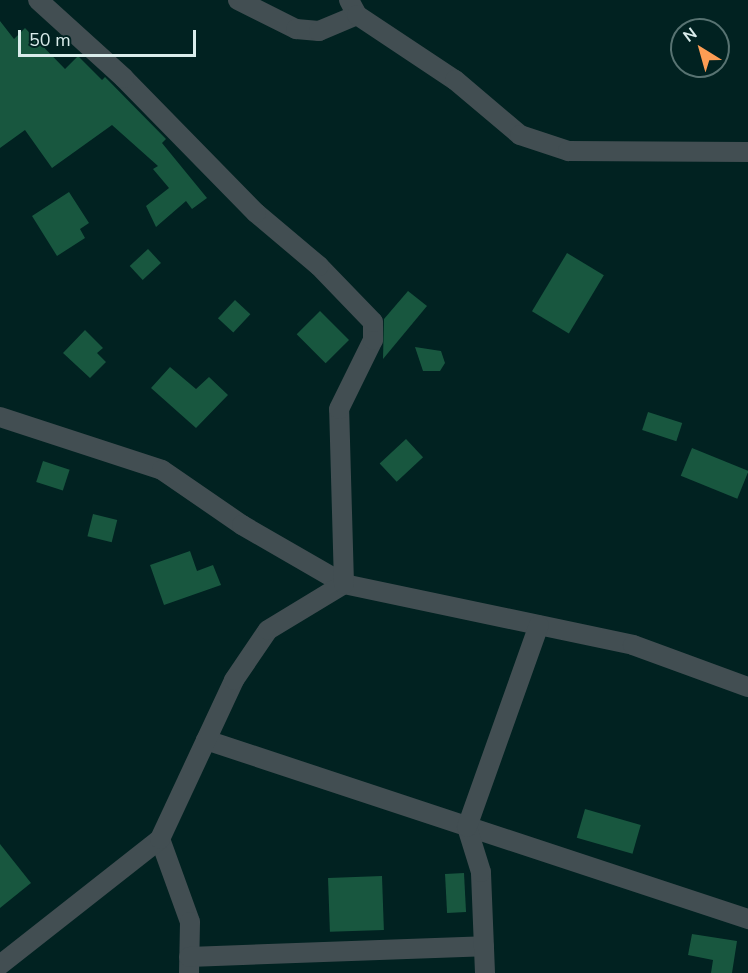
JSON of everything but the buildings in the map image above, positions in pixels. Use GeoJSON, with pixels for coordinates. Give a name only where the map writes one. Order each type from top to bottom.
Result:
{"type":"FeatureCollection","features":[{"type":"Feature","properties":{"kind":"street"},"geometry":{"type":"LineString","coordinates":[[38,0],[124,78],[256,213],[319,266],[373,322],[373,340],[339,409],[344,584]]}},
{"type":"Feature","properties":{"kind":"street"},"geometry":{"type":"LineString","coordinates":[[238,0],[296,29],[320,31],[353,8],[455,80],[520,135],[568,151],[748,152]]}},
{"type":"Feature","properties":{"kind":"street"},"geometry":{"type":"LineString","coordinates":[[0,417],[162,470],[242,525],[344,584],[633,645],[748,687]]}},
{"type":"Feature","properties":{"kind":"street"},"geometry":{"type":"LineString","coordinates":[[0,965],[160,839],[234,680],[268,630],[344,584]]}},
{"type":"Feature","properties":{"kind":"street"},"geometry":{"type":"LineString","coordinates":[[485,973],[481,872],[467,827],[539,625]]}},
{"type":"Feature","properties":{"kind":"street"},"geometry":{"type":"LineString","coordinates":[[206,740],[748,919]]}},
{"type":"Feature","properties":{"kind":"street"},"geometry":{"type":"LineString","coordinates":[[160,839],[190,922],[189,965],[484,946]]}}]}
